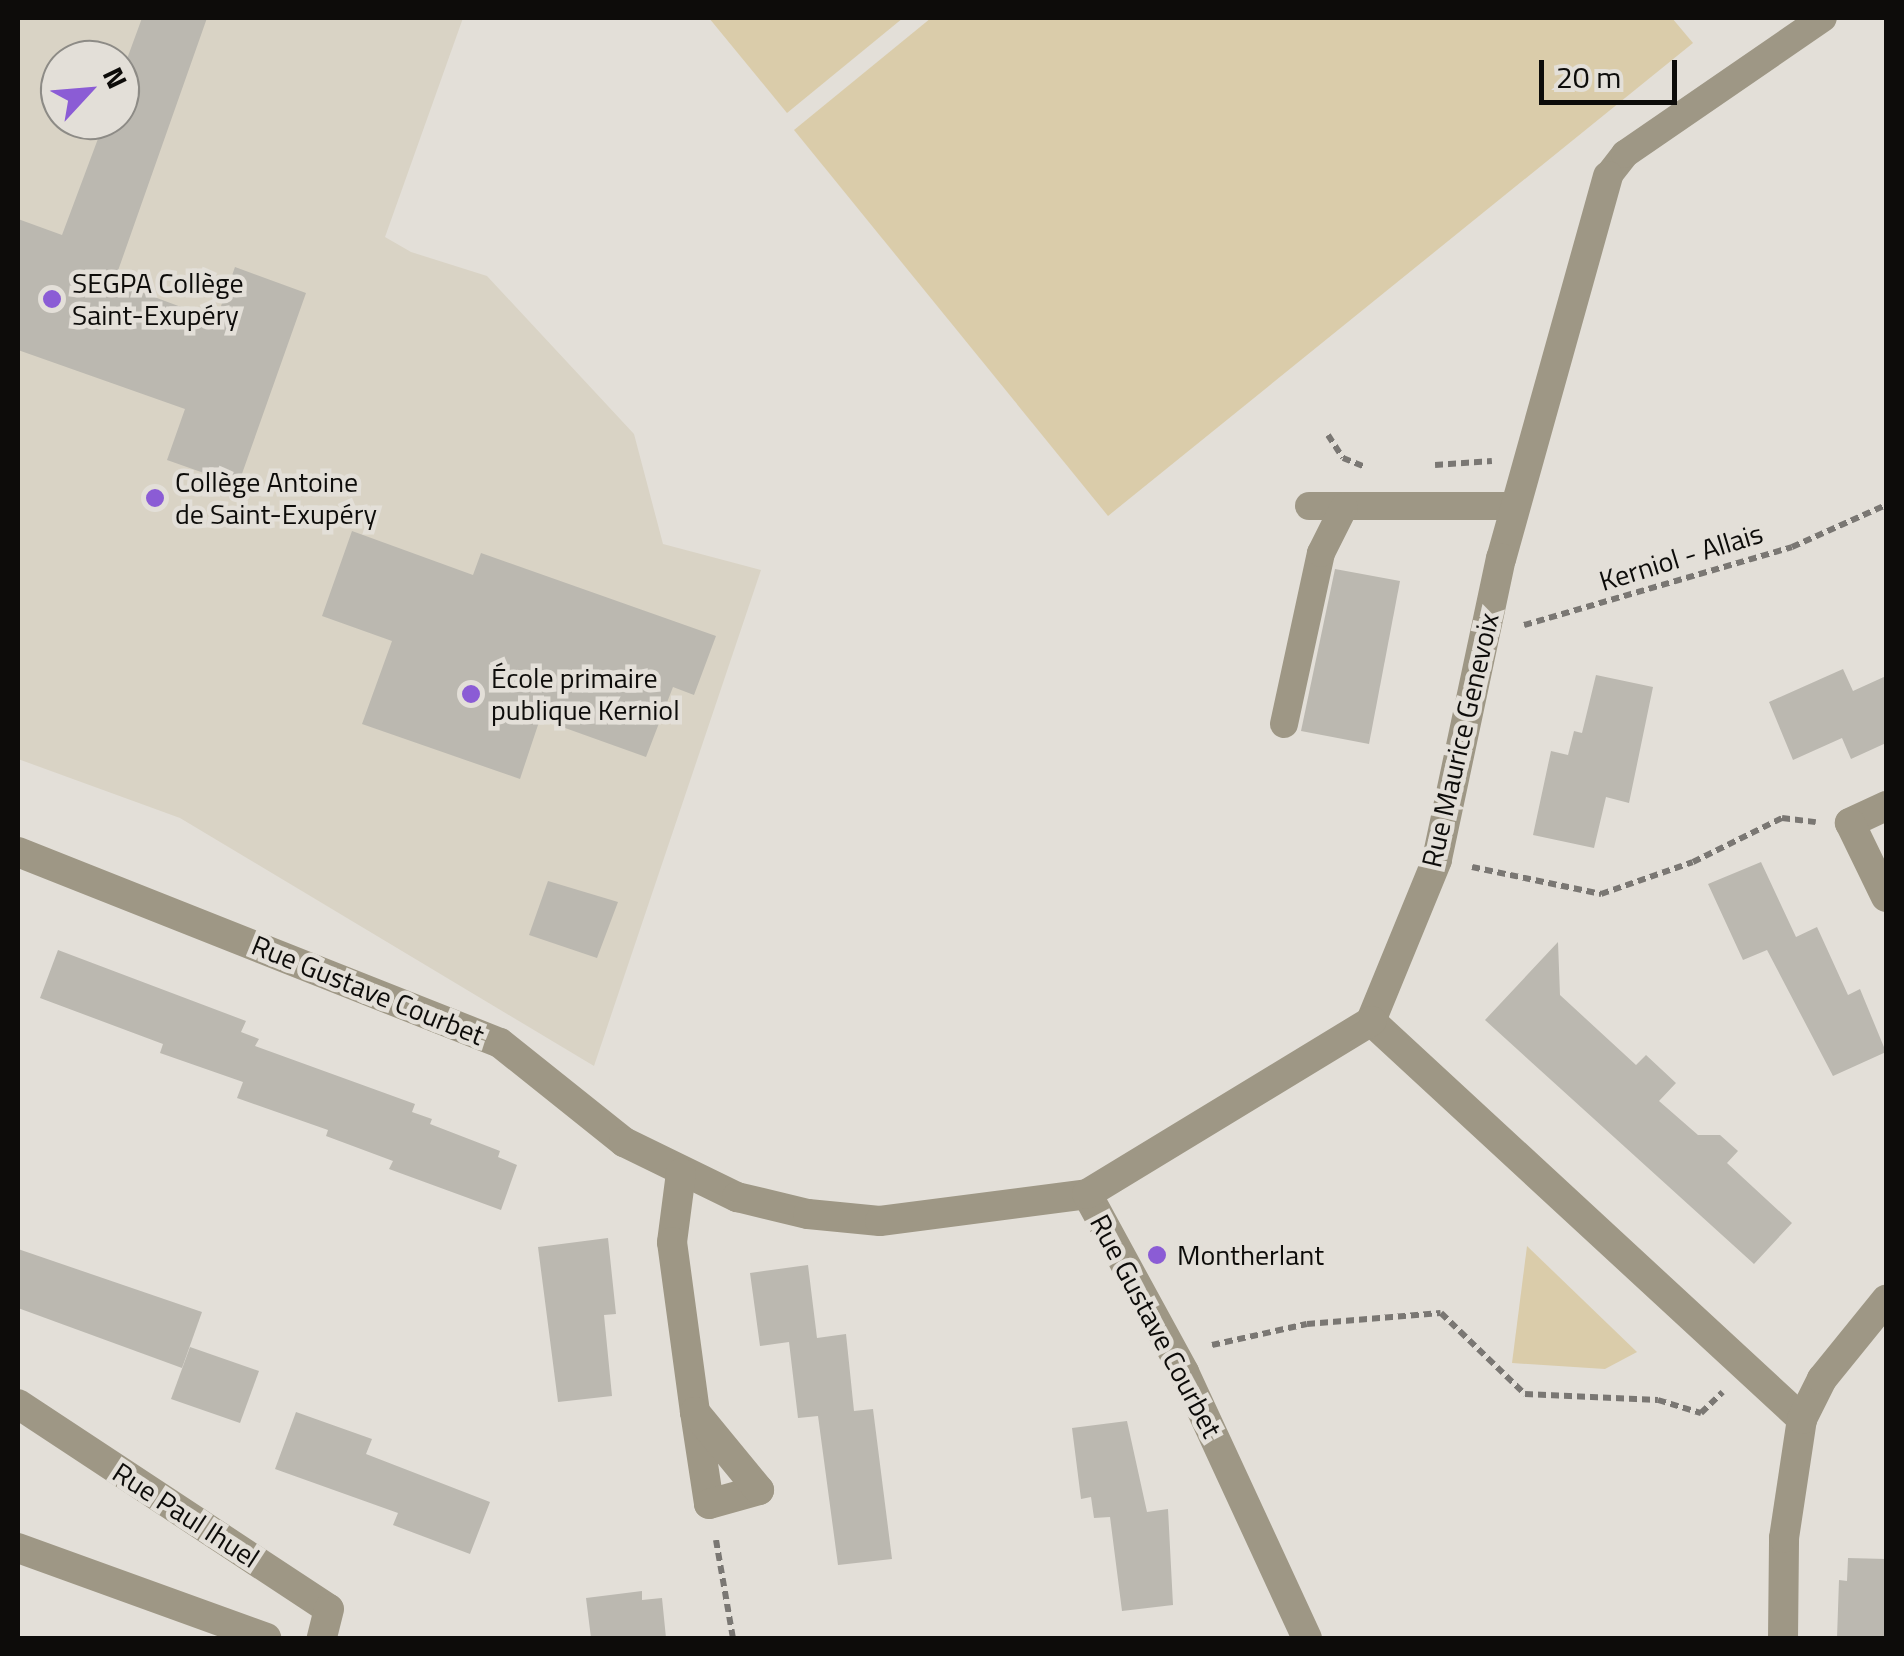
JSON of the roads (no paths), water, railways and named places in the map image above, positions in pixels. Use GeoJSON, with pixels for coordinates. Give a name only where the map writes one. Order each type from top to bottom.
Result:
{"type":"FeatureCollection","features":[{"type":"Feature","properties":{"kind":"street","name":"Rue Maurice Genevoix"},"geometry":{"type":"LineString","coordinates":[[1371,1020],[1437,860],[1514,506],[1608,176]]}},
{"type":"Feature","properties":{"kind":"street"},"geometry":{"type":"LineString","coordinates":[[1886,806],[1850,823],[1886,897]]}},
{"type":"Feature","properties":{"kind":"street","name":"Rue Gustave Courbet"},"geometry":{"type":"LineString","coordinates":[[18,852],[500,1044],[624,1142],[680,1173],[737,1196],[808,1214],[880,1222],[1087,1194],[1165,1335],[1307,1638]]}},
{"type":"Feature","properties":{"kind":"street"},"geometry":{"type":"LineString","coordinates":[[1087,1194],[1371,1020],[1802,1419]]}},
{"type":"Feature","properties":{"kind":"street"},"geometry":{"type":"LineString","coordinates":[[680,1173],[672,1242],[696,1412],[709,1504],[759,1490],[696,1412]]}},
{"type":"Feature","properties":{"kind":"street"},"geometry":{"type":"LineString","coordinates":[[1784,1638],[1784,1538],[1802,1419],[1822,1378],[1886,1300]]}},
{"type":"Feature","properties":{"kind":"street","name":"Rue Paul Ihuel"},"geometry":{"type":"LineString","coordinates":[[18,1404],[329,1609],[322,1638]]}},
{"type":"Feature","properties":{"kind":"street"},"geometry":{"type":"LineString","coordinates":[[18,1548],[266,1638]]}},
{"type":"Feature","properties":{"kind":"lane"},"geometry":{"type":"LineString","coordinates":[[1608,176],[1625,154],[1823,18]]}},
{"type":"Feature","properties":{"kind":"lane"},"geometry":{"type":"LineString","coordinates":[[1309,506],[1514,506]]}},
{"type":"Feature","properties":{"kind":"lane"},"geometry":{"type":"LineString","coordinates":[[1284,724],[1322,553],[1344,508]]}},
{"type":"Feature","properties":{"kind":"place","name":"SEGPA Collège Saint-Exupéry"},"geometry":{"type":"Point","coordinates":[52,299]}},
{"type":"Feature","properties":{"kind":"place","name":"Collège Antoine de Saint-Exupéry"},"geometry":{"type":"Point","coordinates":[155,498]}},
{"type":"Feature","properties":{"kind":"place","name":"École primaire publique Kerniol"},"geometry":{"type":"Point","coordinates":[471,694]}},
{"type":"Feature","properties":{"kind":"place","name":"Montherlant"},"geometry":{"type":"Point","coordinates":[1157,1255]}}]}
